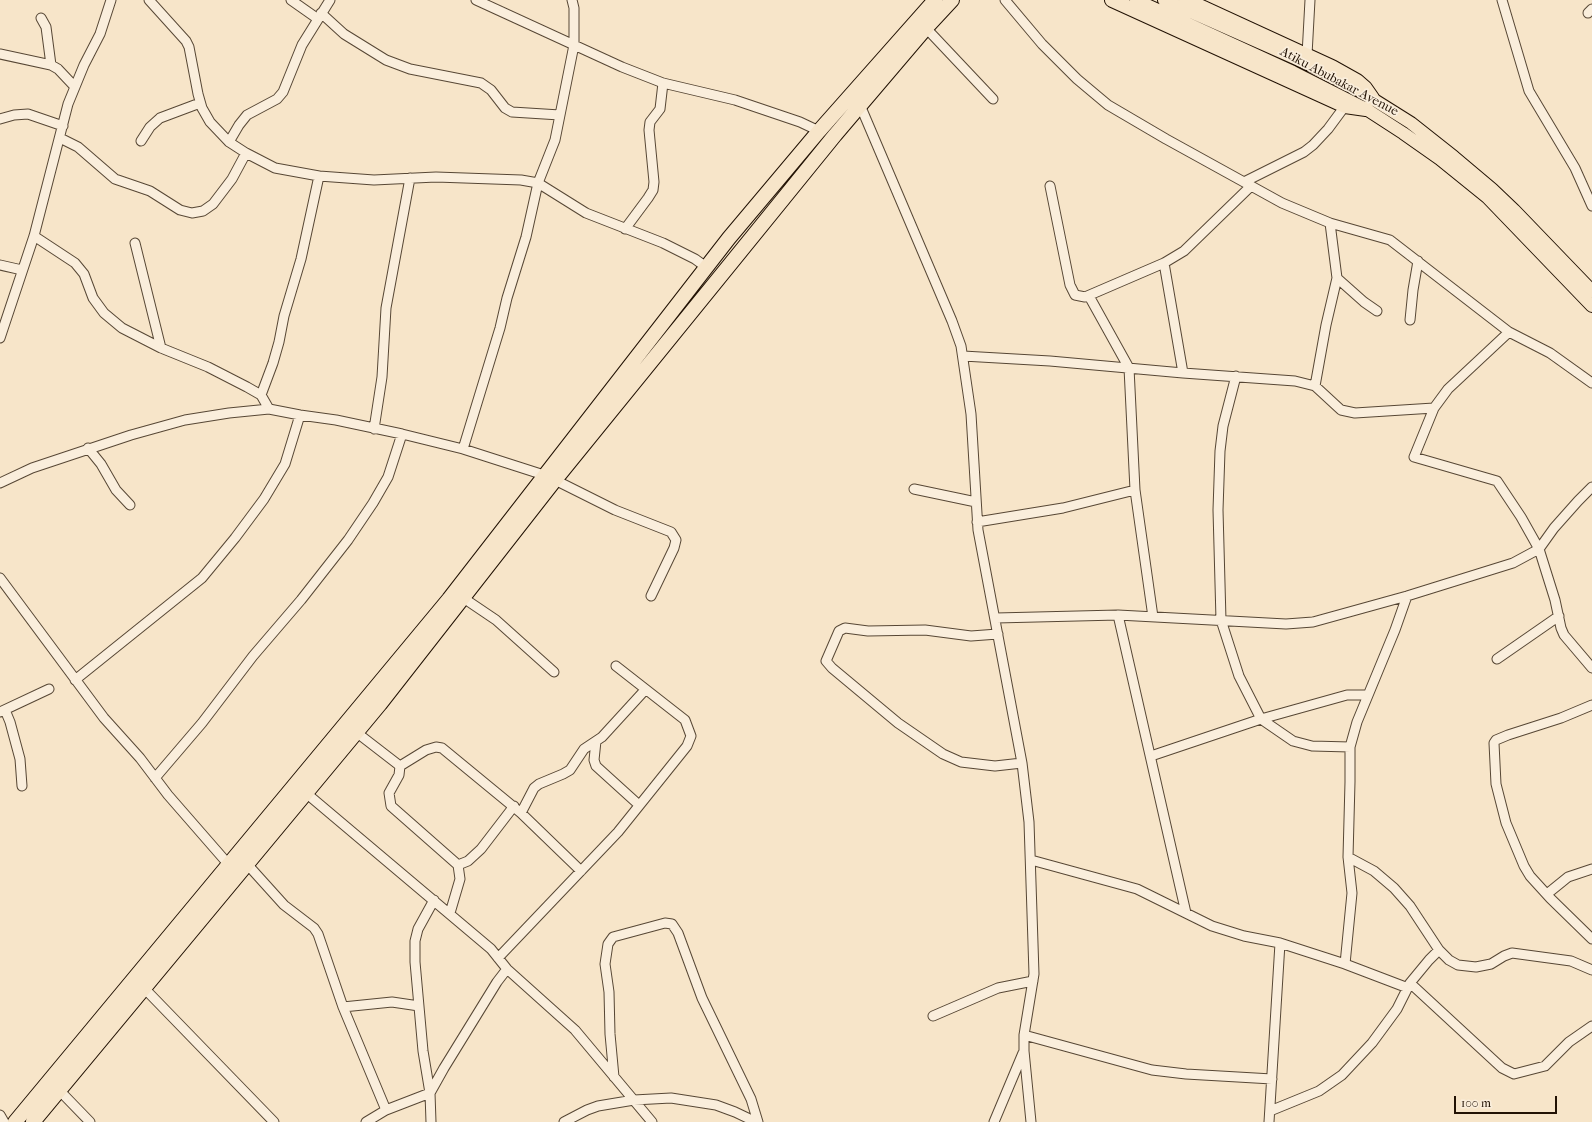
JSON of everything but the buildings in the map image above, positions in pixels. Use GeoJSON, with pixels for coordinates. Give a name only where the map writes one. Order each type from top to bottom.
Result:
{"type":"FeatureCollection","features":[{"type":"Feature","properties":{"kind":"highway"},"geometry":{"type":"LineString","coordinates":[[550,478],[706,267],[772,185],[935,0]]}},
{"type":"Feature","properties":{"kind":"highway"},"geometry":{"type":"LineString","coordinates":[[1112,0],[1344,106],[1369,104],[1365,88],[1357,81],[1307,55],[1186,0]]}},
{"type":"Feature","properties":{"kind":"highway"},"geometry":{"type":"LineString","coordinates":[[33,1122],[356,732],[458,595],[550,478],[860,105],[926,28],[953,1]]}},
{"type":"Feature","properties":{"kind":"highway"},"geometry":{"type":"LineString","coordinates":[[15,1122],[229,865],[458,595]]}},
{"type":"Feature","properties":{"kind":"main road","name":"Atiku Abubakar Avenue"},"geometry":{"type":"LineString","coordinates":[[1136,0],[1293,72],[1410,122],[1492,189],[1592,291]]}},
{"type":"Feature","properties":{"kind":"main road","name":"Atiku Abubakar Avenue"},"geometry":{"type":"LineString","coordinates":[[1164,0],[1324,71],[1369,104],[1403,133],[1434,155],[1487,197],[1592,306]]}},
{"type":"Feature","properties":{"kind":"street"},"geometry":{"type":"LineString","coordinates":[[0,338],[34,236],[68,104],[84,65],[100,34],[111,0]]}},
{"type":"Feature","properties":{"kind":"street"},"geometry":{"type":"LineString","coordinates":[[149,0],[186,41],[189,47],[200,103],[210,122],[229,142],[246,153],[275,168],[319,176],[374,180],[436,177],[521,180],[538,183],[586,213],[663,243],[695,259],[706,267]]}},
{"type":"Feature","properties":{"kind":"street"},"geometry":{"type":"LineString","coordinates":[[291,0],[320,16],[344,34],[386,60],[410,70],[480,83],[491,90],[505,108],[512,112],[560,115]]}},
{"type":"Feature","properties":{"kind":"street"},"geometry":{"type":"LineString","coordinates":[[229,142],[247,115],[277,99],[283,92],[302,45],[330,0]]}},
{"type":"Feature","properties":{"kind":"street"},"geometry":{"type":"LineString","coordinates":[[476,0],[622,68],[663,83],[735,100],[800,122],[819,131]]}},
{"type":"Feature","properties":{"kind":"street"},"geometry":{"type":"LineString","coordinates":[[464,449],[526,237],[538,183],[555,140],[574,45],[574,8],[572,0]]}},
{"type":"Feature","properties":{"kind":"street"},"geometry":{"type":"LineString","coordinates":[[1005,0],[1042,44],[1077,79],[1108,105],[1282,203],[1330,223],[1385,238],[1509,332],[1550,353],[1592,383]]}},
{"type":"Feature","properties":{"kind":"street"},"geometry":{"type":"LineString","coordinates":[[1307,55],[1310,0]]}},
{"type":"Feature","properties":{"kind":"street"},"geometry":{"type":"LineString","coordinates":[[1502,0],[1529,91],[1575,168],[1592,206]]}},
{"type":"Feature","properties":{"kind":"street"},"geometry":{"type":"LineString","coordinates":[[41,18],[46,27],[51,65]]}},
{"type":"Feature","properties":{"kind":"street"},"geometry":{"type":"LineString","coordinates":[[926,28],[993,100]]}},
{"type":"Feature","properties":{"kind":"street"},"geometry":{"type":"LineString","coordinates":[[0,54],[51,65],[58,69],[75,87]]}},
{"type":"Feature","properties":{"kind":"street"},"geometry":{"type":"LineString","coordinates":[[625,229],[653,190],[654,182],[649,130],[650,122],[660,110],[663,83]]}},
{"type":"Feature","properties":{"kind":"street"},"geometry":{"type":"LineString","coordinates":[[141,140],[150,127],[160,118],[200,103]]}},
{"type":"Feature","properties":{"kind":"street"},"geometry":{"type":"LineString","coordinates":[[860,105],[952,322],[963,356],[971,414],[977,522],[1022,763],[1029,822],[1034,974],[1024,1035],[1024,1051],[1031,1122]]}},
{"type":"Feature","properties":{"kind":"street"},"geometry":{"type":"LineString","coordinates":[[1050,186],[1070,285],[1075,296],[1089,296],[1164,263],[1184,251],[1248,184],[1313,146],[1328,129],[1344,106]]}},
{"type":"Feature","properties":{"kind":"street"},"geometry":{"type":"LineString","coordinates":[[0,119],[14,115],[28,114],[63,126]]}},
{"type":"Feature","properties":{"kind":"street"},"geometry":{"type":"LineString","coordinates":[[60,138],[78,147],[116,179],[150,191],[180,210],[192,213],[203,211],[213,204],[232,179],[246,153]]}},
{"type":"Feature","properties":{"kind":"street"},"geometry":{"type":"LineString","coordinates":[[261,395],[273,363],[284,316],[301,259],[319,176]]}},
{"type":"Feature","properties":{"kind":"street"},"geometry":{"type":"LineString","coordinates":[[374,429],[382,377],[386,308],[410,178]]}},
{"type":"Feature","properties":{"kind":"street"},"geometry":{"type":"LineString","coordinates":[[1315,386],[1326,325],[1337,278],[1330,223]]}},
{"type":"Feature","properties":{"kind":"street"},"geometry":{"type":"LineString","coordinates":[[34,236],[75,263],[84,274],[93,298],[104,313],[122,328],[161,348],[208,367],[261,395],[269,409]]}},
{"type":"Feature","properties":{"kind":"street"},"geometry":{"type":"LineString","coordinates":[[134,243],[161,348]]}},
{"type":"Feature","properties":{"kind":"street"},"geometry":{"type":"LineString","coordinates":[[1410,320],[1418,262]]}},
{"type":"Feature","properties":{"kind":"street"},"geometry":{"type":"LineString","coordinates":[[1164,263],[1183,373]]}},
{"type":"Feature","properties":{"kind":"street"},"geometry":{"type":"LineString","coordinates":[[0,265],[22,270]]}},
{"type":"Feature","properties":{"kind":"street"},"geometry":{"type":"LineString","coordinates":[[1337,278],[1364,302],[1377,311]]}},
{"type":"Feature","properties":{"kind":"street"},"geometry":{"type":"LineString","coordinates":[[1089,296],[1129,368],[1136,490],[1153,617]]}},
{"type":"Feature","properties":{"kind":"street"},"geometry":{"type":"LineString","coordinates":[[1509,332],[1448,389],[1434,408],[1414,457],[1496,481],[1521,517],[1538,549],[1555,600],[1564,635],[1592,668]]}},
{"type":"Feature","properties":{"kind":"street"},"geometry":{"type":"LineString","coordinates":[[963,356],[1050,361],[1183,373],[1295,380],[1315,386],[1341,410],[1355,413],[1434,408]]}},
{"type":"Feature","properties":{"kind":"street"},"geometry":{"type":"LineString","coordinates":[[1236,376],[1223,426],[1220,451],[1218,510],[1221,620],[1239,676],[1261,719],[1293,741],[1312,746],[1350,747]]}},
{"type":"Feature","properties":{"kind":"street"},"geometry":{"type":"LineString","coordinates":[[0,483],[32,468],[88,448],[185,420],[229,413],[269,409],[336,420],[464,449],[550,478],[615,510],[671,532],[676,540],[674,548],[651,596]]}},
{"type":"Feature","properties":{"kind":"street"},"geometry":{"type":"LineString","coordinates":[[75,680],[202,578],[235,538],[264,499],[285,464],[300,415]]}},
{"type":"Feature","properties":{"kind":"street"},"geometry":{"type":"LineString","coordinates":[[155,778],[202,723],[253,656],[301,600],[348,540],[373,503],[388,477],[402,434]]}},
{"type":"Feature","properties":{"kind":"street"},"geometry":{"type":"LineString","coordinates":[[88,448],[101,464],[116,490],[130,505]]}},
{"type":"Feature","properties":{"kind":"street"},"geometry":{"type":"LineString","coordinates":[[996,618],[1118,615],[1286,624],[1313,622],[1407,596],[1513,563],[1538,549],[1554,528],[1592,487]]}},
{"type":"Feature","properties":{"kind":"street"},"geometry":{"type":"LineString","coordinates":[[914,489],[976,502]]}},
{"type":"Feature","properties":{"kind":"street"},"geometry":{"type":"LineString","coordinates":[[977,522],[1063,508],[1136,490]]}},
{"type":"Feature","properties":{"kind":"street"},"geometry":{"type":"LineString","coordinates":[[0,578],[104,718],[140,758],[168,795],[229,865]]}},
{"type":"Feature","properties":{"kind":"street"},"geometry":{"type":"LineString","coordinates":[[458,595],[496,620],[554,672]]}},
{"type":"Feature","properties":{"kind":"street"},"geometry":{"type":"LineString","coordinates":[[1345,964],[1352,893],[1348,857],[1350,747],[1357,722],[1407,596]]}},
{"type":"Feature","properties":{"kind":"street"},"geometry":{"type":"LineString","coordinates":[[1118,615],[1186,913]]}},
{"type":"Feature","properties":{"kind":"street"},"geometry":{"type":"LineString","coordinates":[[1498,659],[1559,616]]}},
{"type":"Feature","properties":{"kind":"street"},"geometry":{"type":"LineString","coordinates":[[998,634],[971,636],[926,630],[868,632],[845,628],[839,631],[826,661],[832,668],[898,723],[943,754],[961,762],[995,766],[1022,763]]}},
{"type":"Feature","properties":{"kind":"street"},"geometry":{"type":"LineString","coordinates":[[498,958],[618,832],[687,746],[691,736],[690,728],[685,720],[616,666]]}},
{"type":"Feature","properties":{"kind":"street"},"geometry":{"type":"LineString","coordinates":[[22,786],[20,759],[10,722],[2,711],[48,689]]}},
{"type":"Feature","properties":{"kind":"street"},"geometry":{"type":"LineString","coordinates":[[521,813],[534,788],[539,784],[570,770],[584,749],[602,737],[645,690]]}},
{"type":"Feature","properties":{"kind":"street"},"geometry":{"type":"LineString","coordinates":[[1151,756],[1261,719],[1347,695],[1368,695]]}},
{"type":"Feature","properties":{"kind":"street"},"geometry":{"type":"LineString","coordinates":[[1592,705],[1561,718],[1496,740],[1494,744],[1496,784],[1506,823],[1524,866],[1530,876],[1592,939]]}},
{"type":"Feature","properties":{"kind":"street"},"geometry":{"type":"LineString","coordinates":[[356,732],[400,766]]}},
{"type":"Feature","properties":{"kind":"street"},"geometry":{"type":"LineString","coordinates":[[596,741],[594,760],[596,766],[639,805]]}},
{"type":"Feature","properties":{"kind":"street"},"geometry":{"type":"LineString","coordinates":[[400,766],[426,750],[436,747],[442,748],[514,806],[581,871]]}},
{"type":"Feature","properties":{"kind":"street"},"geometry":{"type":"LineString","coordinates":[[400,766],[399,775],[389,793],[391,806],[458,865],[460,879],[450,913]]}},
{"type":"Feature","properties":{"kind":"street"},"geometry":{"type":"LineString","coordinates":[[306,793],[491,949],[507,969],[575,1030],[652,1122]]}},
{"type":"Feature","properties":{"kind":"street"},"geometry":{"type":"LineString","coordinates":[[458,865],[468,861],[481,849],[514,806]]}},
{"type":"Feature","properties":{"kind":"street"},"geometry":{"type":"LineString","coordinates":[[1348,857],[1374,871],[1394,888],[1410,906],[1439,950],[1449,960],[1458,965],[1476,966],[1491,964],[1504,956],[1512,954],[1571,961],[1592,970]]}},
{"type":"Feature","properties":{"kind":"street"},"geometry":{"type":"LineString","coordinates":[[1031,860],[1138,889],[1212,926],[1244,936],[1280,943],[1409,985],[1502,1068],[1514,1074],[1546,1066],[1569,1042],[1592,1026]]}},
{"type":"Feature","properties":{"kind":"street"},"geometry":{"type":"LineString","coordinates":[[246,864],[284,905],[314,928],[318,934],[343,1007],[386,1110]]}},
{"type":"Feature","properties":{"kind":"street"},"geometry":{"type":"LineString","coordinates":[[1547,894],[1568,877],[1592,869]]}},
{"type":"Feature","properties":{"kind":"street"},"geometry":{"type":"LineString","coordinates":[[431,1122],[430,1093],[423,1052],[415,962],[415,941],[418,930],[434,900]]}},
{"type":"Feature","properties":{"kind":"street"},"geometry":{"type":"LineString","coordinates":[[614,1077],[610,1034],[609,992],[605,964],[608,944],[612,937],[665,923],[672,924],[678,933],[702,998],[751,1099],[757,1122]]}},
{"type":"Feature","properties":{"kind":"street"},"geometry":{"type":"LineString","coordinates":[[1270,1122],[1280,943]]}},
{"type":"Feature","properties":{"kind":"street"},"geometry":{"type":"LineString","coordinates":[[1270,1111],[1319,1091],[1342,1075],[1372,1043],[1397,1009],[1409,985],[1439,950]]}},
{"type":"Feature","properties":{"kind":"street"},"geometry":{"type":"LineString","coordinates":[[366,1122],[386,1110],[430,1093],[497,982],[507,969]]}},
{"type":"Feature","properties":{"kind":"street"},"geometry":{"type":"LineString","coordinates":[[933,1016],[998,988],[1033,981]]}},
{"type":"Feature","properties":{"kind":"street"},"geometry":{"type":"LineString","coordinates":[[144,988],[274,1122]]}},
{"type":"Feature","properties":{"kind":"street"},"geometry":{"type":"LineString","coordinates":[[343,1007],[388,1002],[419,1006]]}},
{"type":"Feature","properties":{"kind":"street"},"geometry":{"type":"LineString","coordinates":[[1024,1035],[1152,1070],[1186,1074],[1272,1079]]}},
{"type":"Feature","properties":{"kind":"street"},"geometry":{"type":"LineString","coordinates":[[994,1122],[1024,1051]]}},
{"type":"Feature","properties":{"kind":"street"},"geometry":{"type":"LineString","coordinates":[[59,1090],[90,1122]]}},
{"type":"Feature","properties":{"kind":"street"},"geometry":{"type":"LineString","coordinates":[[564,1122],[598,1106],[634,1100],[671,1098],[716,1105],[757,1122]]}},
{"type":"Feature","properties":{"kind":"street"},"geometry":{"type":"LineString","coordinates":[[0,1114],[4,1122]]}}]}
